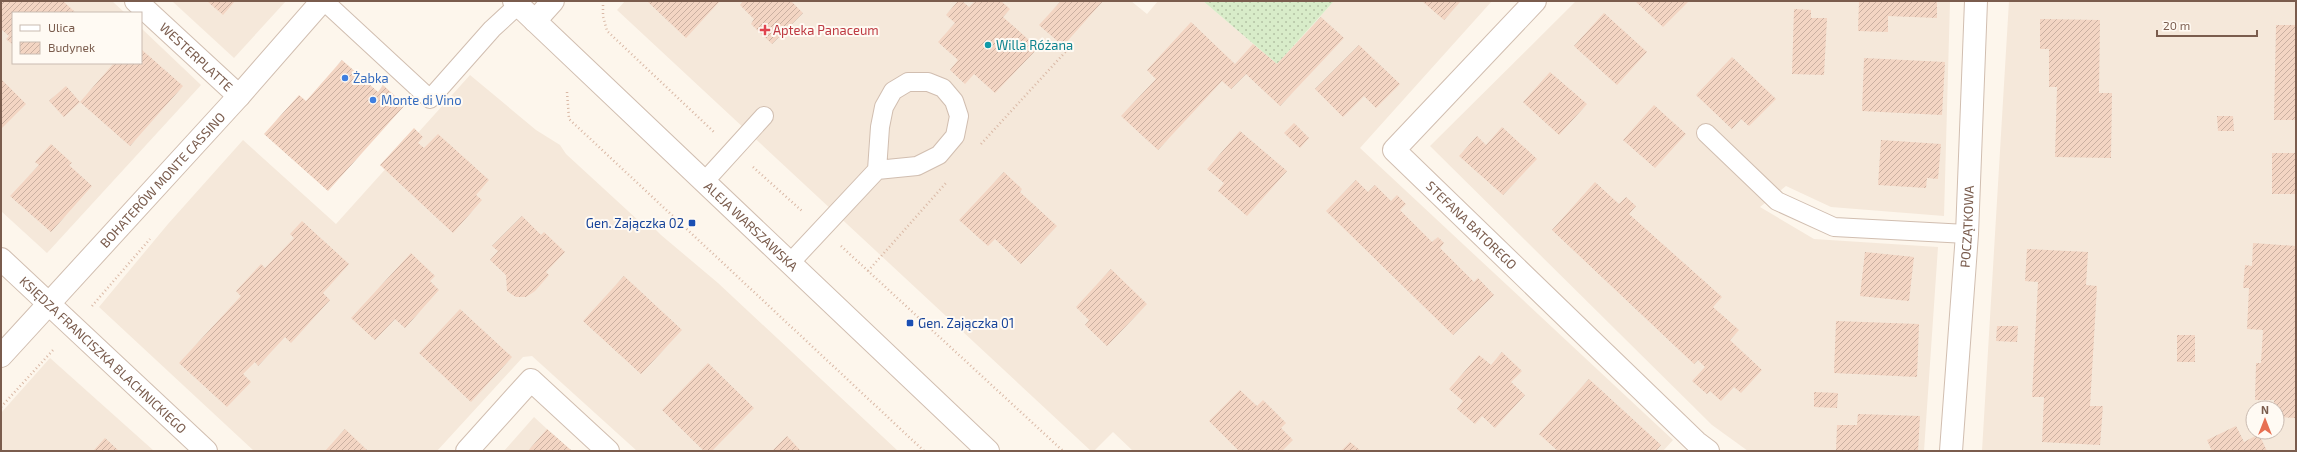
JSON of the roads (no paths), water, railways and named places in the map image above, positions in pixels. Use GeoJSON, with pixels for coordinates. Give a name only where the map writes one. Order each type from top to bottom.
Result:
{"type":"FeatureCollection","features":[{"type":"Feature","properties":{"kind":"street","name":"WESTERPLATTE"},"geometry":{"type":"LineString","coordinates":[[136,1],[239,96]]}},
{"type":"Feature","properties":{"kind":"street","name":"BOHATERÓW MONTE CASSINO"},"geometry":{"type":"LineString","coordinates":[[1,356],[239,96],[323,1]]}},
{"type":"Feature","properties":{"kind":"street"},"geometry":{"type":"LineString","coordinates":[[535,21],[553,1]]}},
{"type":"Feature","properties":{"kind":"street","name":"STEFANA BATOREGO"},"geometry":{"type":"LineString","coordinates":[[1535,1],[1394,150],[1697,448]]}},
{"type":"Feature","properties":{"kind":"street","name":"POCZĄTKOWA"},"geometry":{"type":"LineString","coordinates":[[1952,451],[1967,234],[1976,1]]}},
{"type":"Feature","properties":{"kind":"street","name":"ALEJA WARSZAWSKA"},"geometry":{"type":"LineString","coordinates":[[516,3],[789,264],[988,451]]}},
{"type":"Feature","properties":{"kind":"street","name":"KSIĘDZA FRANCISZKA BLACHNICKIEGO"},"geometry":{"type":"LineString","coordinates":[[1,259],[206,451]]}},
{"type":"Feature","properties":{"kind":"street"},"geometry":{"type":"LineString","coordinates":[[467,451],[531,380],[608,451]]}},
{"type":"Feature","properties":{"kind":"lane"},"geometry":{"type":"LineString","coordinates":[[323,1],[430,99],[516,3]]}},
{"type":"Feature","properties":{"kind":"lane"},"geometry":{"type":"LineString","coordinates":[[789,264],[877,170],[880,127],[884,107],[893,91],[908,82],[928,82],[943,88],[954,101],[959,116],[955,136],[939,155],[917,166],[877,170]]}},
{"type":"Feature","properties":{"kind":"lane"},"geometry":{"type":"LineString","coordinates":[[704,182],[764,116]]}},
{"type":"Feature","properties":{"kind":"lane"},"geometry":{"type":"LineString","coordinates":[[1706,133],[1777,201],[1834,227],[1967,234]]}},
{"type":"Feature","properties":{"kind":"place","name":"Apteka Panaceum"},"geometry":{"type":"Point","coordinates":[765,30]}},
{"type":"Feature","properties":{"kind":"place","name":"Willa Różana"},"geometry":{"type":"Point","coordinates":[988,45]}},
{"type":"Feature","properties":{"kind":"place","name":"Żabka"},"geometry":{"type":"Point","coordinates":[345,78]}},
{"type":"Feature","properties":{"kind":"place","name":"Monte di Vino"},"geometry":{"type":"Point","coordinates":[373,100]}},
{"type":"Feature","properties":{"kind":"place","name":"Gen. Zajączka 02"},"geometry":{"type":"Point","coordinates":[692,223]}},
{"type":"Feature","properties":{"kind":"place","name":"Gen. Zajączka 01"},"geometry":{"type":"Point","coordinates":[910,323]}}]}
